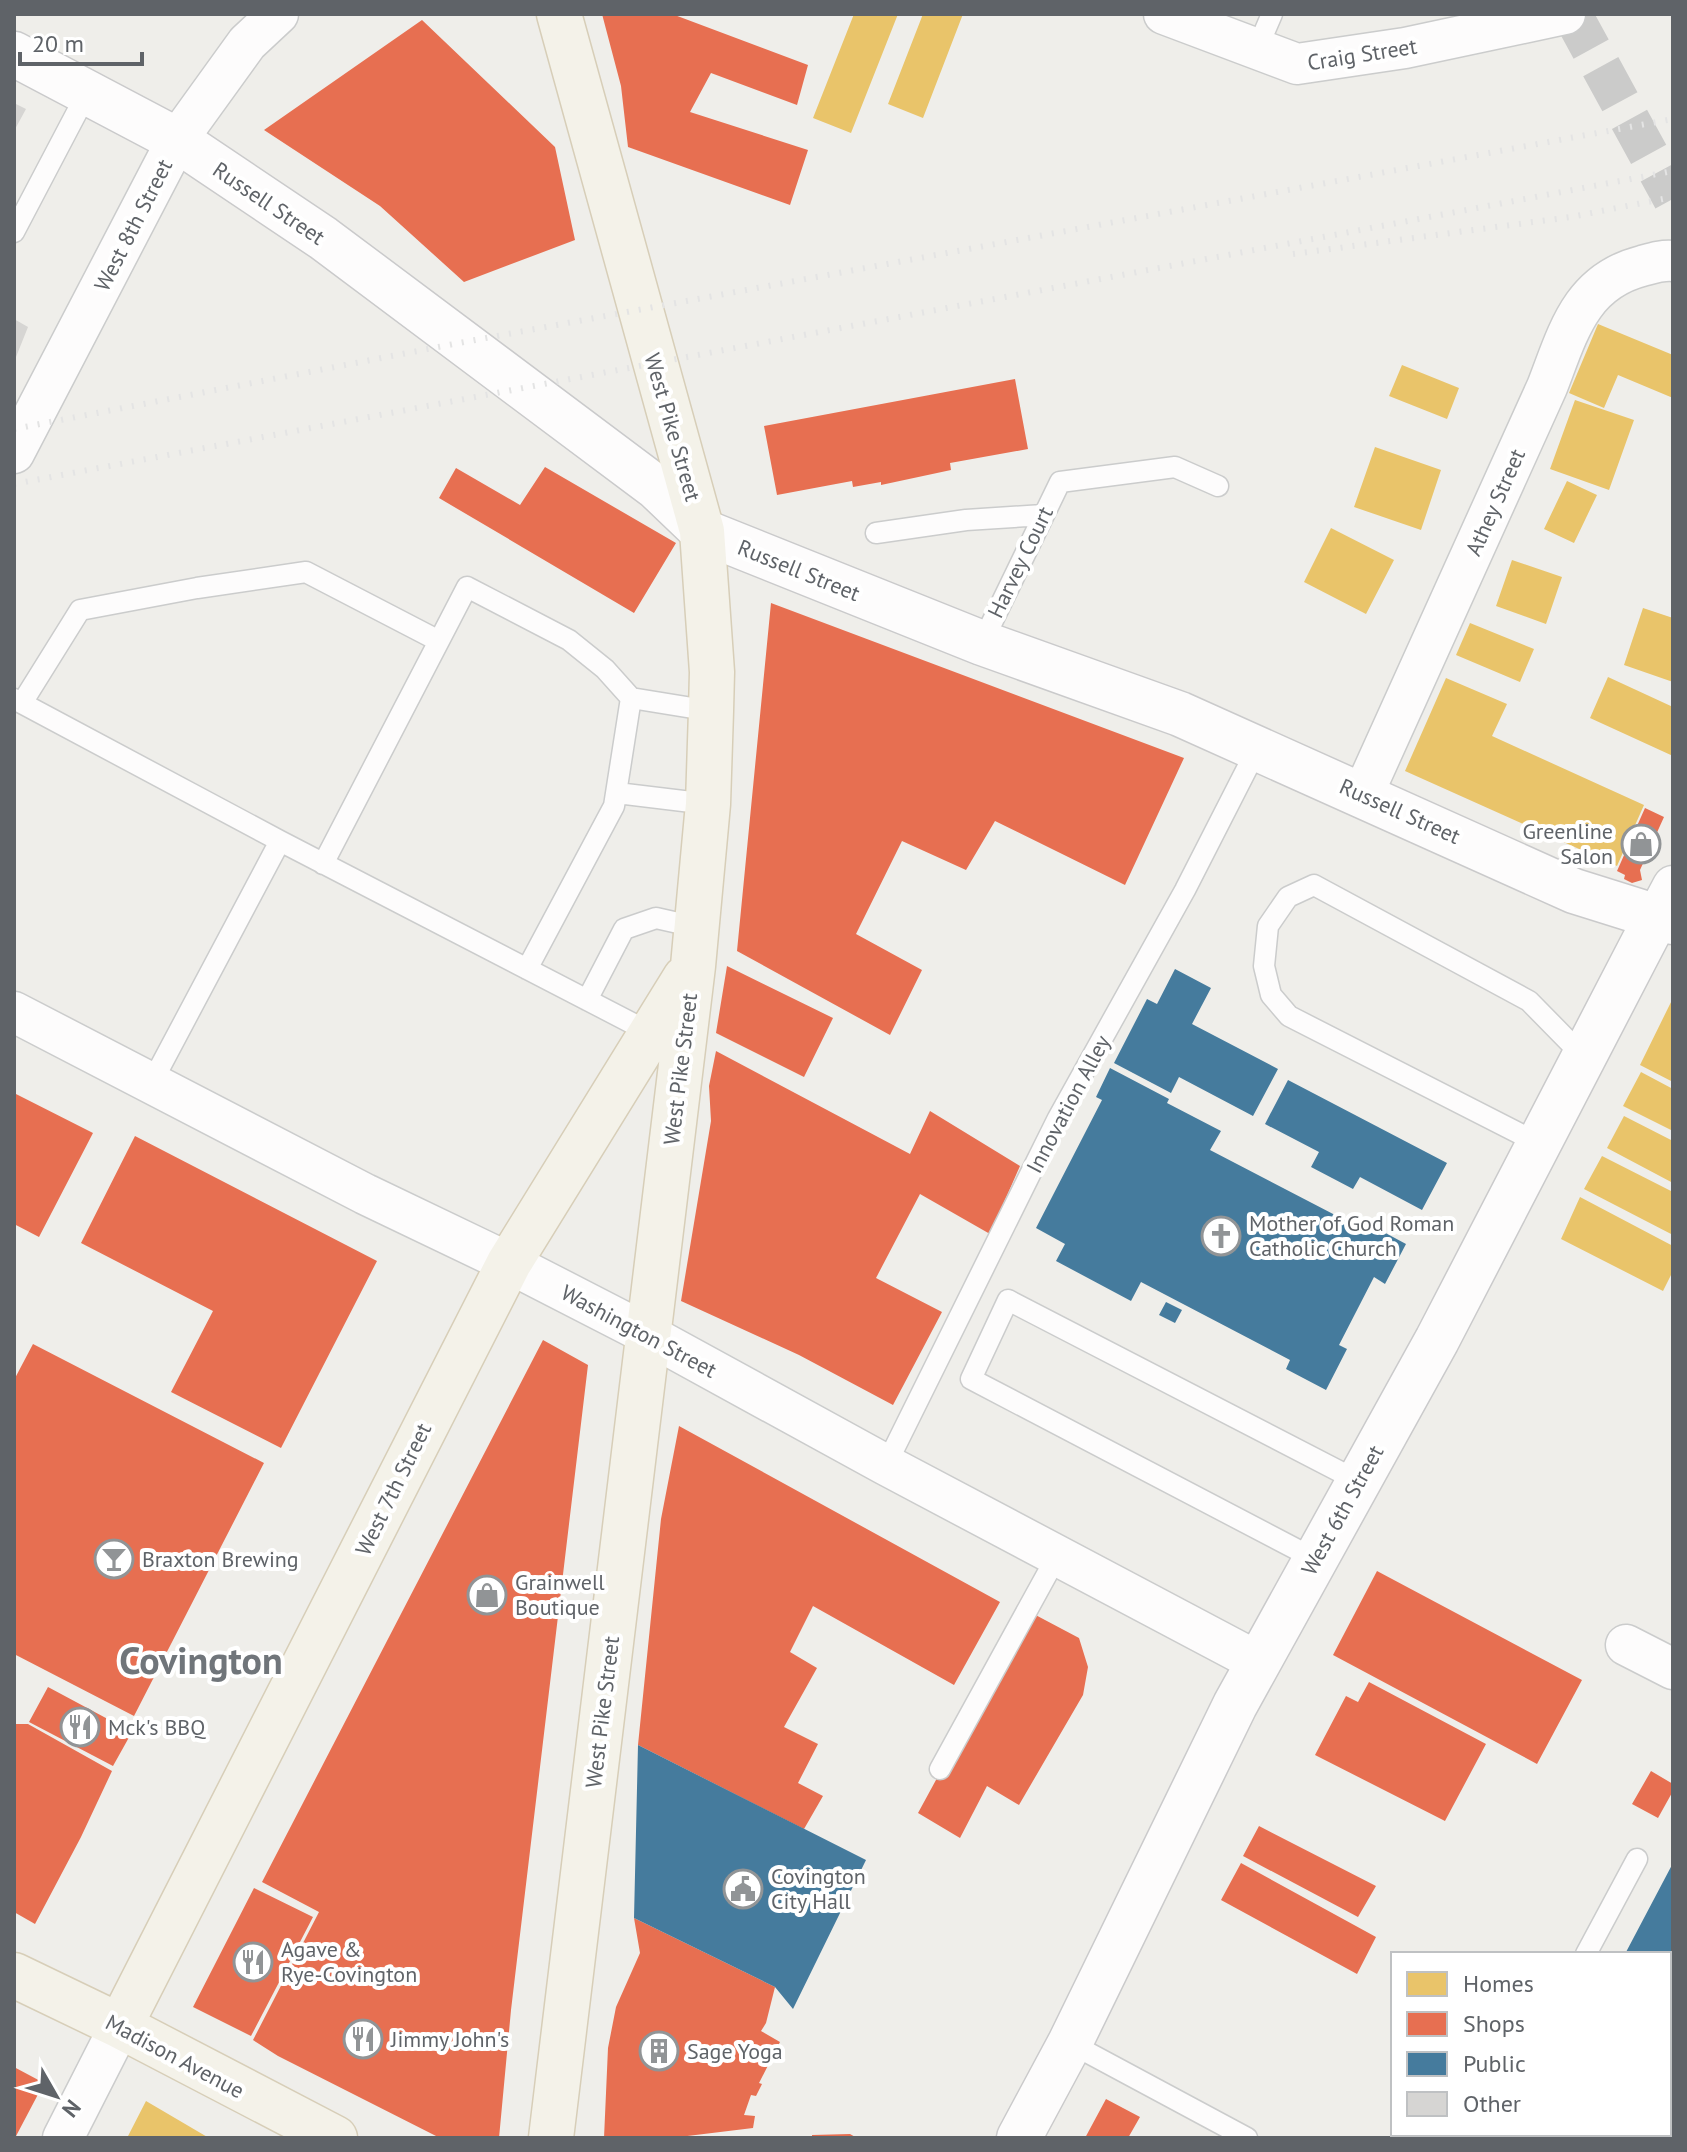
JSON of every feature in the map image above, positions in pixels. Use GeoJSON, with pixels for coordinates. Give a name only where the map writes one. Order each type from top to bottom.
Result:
{"type":"FeatureCollection","features":[{"type":"Feature","properties":{"kind":"main road","name":"West Pike Street"},"geometry":{"type":"LineString","coordinates":[[551,2138],[694,947],[708,804],[712,672],[702,531],[559,14]]}},
{"type":"Feature","properties":{"kind":"main road","name":"West 7th Street"},"geometry":{"type":"LineString","coordinates":[[120,2026],[509,1263],[651,1033],[694,947]]}},
{"type":"Feature","properties":{"kind":"main road","name":"Madison Avenue"},"geometry":{"type":"LineString","coordinates":[[14,1975],[120,2026],[335,2138]]}},
{"type":"Feature","properties":{"kind":"street","name":"West 8th Street"},"geometry":{"type":"LineString","coordinates":[[14,453],[177,140],[247,43],[278,14]]}},
{"type":"Feature","properties":{"kind":"street","name":"Craig Street"},"geometry":{"type":"LineString","coordinates":[[1164,14],[1265,32],[1297,64],[1405,48],[1565,14]]}},
{"type":"Feature","properties":{"kind":"street","name":"Russell Street"},"geometry":{"type":"LineString","coordinates":[[14,54],[177,140],[323,238],[657,488],[702,531],[982,643],[1180,714],[1574,891],[1668,908]]}},
{"type":"Feature","properties":{"kind":"street","name":"Athey Street"},"geometry":{"type":"LineString","coordinates":[[1363,794],[1541,401],[1572,325],[1588,298],[1620,272],[1664,260],[1673,261]]}},
{"type":"Feature","properties":{"kind":"street","name":"West 6th Street"},"geometry":{"type":"LineString","coordinates":[[1019,2138],[1070,2043],[1258,1662],[1437,1340],[1583,1056],[1668,908]]}},
{"type":"Feature","properties":{"kind":"street","name":"Washington Street"},"geometry":{"type":"LineString","coordinates":[[14,1012],[365,1194],[647,1334],[1258,1662]]}},
{"type":"Feature","properties":{"kind":"street"},"geometry":{"type":"LineString","coordinates":[[1626,1645],[1673,1669]]}},
{"type":"Feature","properties":{"kind":"street"},"geometry":{"type":"LineString","coordinates":[[63,2138],[120,2026]]}},
{"type":"Feature","properties":{"kind":"lane"},"geometry":{"type":"LineString","coordinates":[[14,232],[87,93]]}},
{"type":"Feature","properties":{"kind":"lane","name":"Harvey Court"},"geometry":{"type":"LineString","coordinates":[[982,643],[1060,482],[1175,467],[1218,486]]}},
{"type":"Feature","properties":{"kind":"lane"},"geometry":{"type":"LineString","coordinates":[[876,533],[966,520],[1043,515]]}},
{"type":"Feature","properties":{"kind":"lane"},"geometry":{"type":"LineString","coordinates":[[439,641],[306,572],[80,610],[18,701],[323,864],[651,1033]]}},
{"type":"Feature","properties":{"kind":"lane"},"geometry":{"type":"LineString","coordinates":[[323,864],[467,587],[569,640],[605,669],[631,698],[711,711]]}},
{"type":"Feature","properties":{"kind":"lane"},"geometry":{"type":"LineString","coordinates":[[527,969],[614,806],[631,698]]}},
{"type":"Feature","properties":{"kind":"lane","name":"Innovation Alley"},"geometry":{"type":"LineString","coordinates":[[886,1465],[1058,1118],[1185,890],[1258,747]]}},
{"type":"Feature","properties":{"kind":"lane"},"geometry":{"type":"LineString","coordinates":[[617,793],[708,804]]}},
{"type":"Feature","properties":{"kind":"lane"},"geometry":{"type":"LineString","coordinates":[[151,1084],[280,841]]}},
{"type":"Feature","properties":{"kind":"lane"},"geometry":{"type":"LineString","coordinates":[[1538,1143],[1289,1016],[1271,995],[1264,966],[1268,926],[1288,897],[1314,885],[1529,1001],[1583,1056]]}},
{"type":"Feature","properties":{"kind":"lane"},"geometry":{"type":"LineString","coordinates":[[587,1000],[624,929],[656,918],[694,947]]}},
{"type":"Feature","properties":{"kind":"lane"},"geometry":{"type":"LineString","coordinates":[[1315,1559],[971,1379],[1008,1300],[1358,1481]]}},
{"type":"Feature","properties":{"kind":"lane"},"geometry":{"type":"LineString","coordinates":[[940,1769],[1057,1556]]}},
{"type":"Feature","properties":{"kind":"lane"},"geometry":{"type":"LineString","coordinates":[[1587,1952],[1637,1859]]}},
{"type":"Feature","properties":{"kind":"lane"},"geometry":{"type":"LineString","coordinates":[[1070,2043],[1247,2138]]}},
{"type":"Feature","properties":{"kind":"building: Homes"},"geometry":{"type":"Polygon","coordinates":[[[854,14],[898,14],[851,133],[813,118],[854,14]]]}},
{"type":"Feature","properties":{"kind":"building: Homes"},"geometry":{"type":"Polygon","coordinates":[[[923,14],[963,14],[923,118],[888,104],[923,14]]]}},
{"type":"Feature","properties":{"kind":"building: Homes"},"geometry":{"type":"Polygon","coordinates":[[[1598,324],[1673,355],[1673,398],[1618,375],[1604,408],[1569,393],[1598,324]]]}},
{"type":"Feature","properties":{"kind":"building: Homes"},"geometry":{"type":"Polygon","coordinates":[[[1402,365],[1459,388],[1447,419],[1389,396],[1402,365]]]}},
{"type":"Feature","properties":{"kind":"building: Homes"},"geometry":{"type":"Polygon","coordinates":[[[1575,400],[1634,420],[1609,490],[1550,469],[1575,400]]]}},
{"type":"Feature","properties":{"kind":"building: Homes"},"geometry":{"type":"Polygon","coordinates":[[[1375,447],[1441,470],[1421,530],[1354,507],[1375,447]]]}},
{"type":"Feature","properties":{"kind":"building: Homes"},"geometry":{"type":"Polygon","coordinates":[[[1567,481],[1597,495],[1574,543],[1544,529],[1567,481]]]}},
{"type":"Feature","properties":{"kind":"building: Homes"},"geometry":{"type":"Polygon","coordinates":[[[1331,528],[1394,560],[1366,614],[1304,582],[1331,528]]]}},
{"type":"Feature","properties":{"kind":"building: Homes"},"geometry":{"type":"Polygon","coordinates":[[[1512,560],[1562,577],[1546,624],[1496,606],[1512,560]]]}},
{"type":"Feature","properties":{"kind":"building: Homes"},"geometry":{"type":"Polygon","coordinates":[[[1643,608],[1673,618],[1673,682],[1624,665],[1643,608]]]}},
{"type":"Feature","properties":{"kind":"building: Homes"},"geometry":{"type":"Polygon","coordinates":[[[1470,623],[1534,649],[1520,682],[1456,655],[1470,623]]]}},
{"type":"Feature","properties":{"kind":"building: Homes"},"geometry":{"type":"Polygon","coordinates":[[[1608,677],[1673,707],[1673,756],[1590,718],[1608,677]]]}},
{"type":"Feature","properties":{"kind":"building: Homes"},"geometry":{"type":"Polygon","coordinates":[[[1446,678],[1507,704],[1492,736],[1644,805],[1617,866],[1405,771],[1446,678]]]}},
{"type":"Feature","properties":{"kind":"building: Homes"},"geometry":{"type":"Polygon","coordinates":[[[1673,998],[1673,1082],[1640,1065],[1673,998]]]}},
{"type":"Feature","properties":{"kind":"building: Homes"},"geometry":{"type":"Polygon","coordinates":[[[1641,1072],[1673,1089],[1673,1131],[1623,1106],[1641,1072]]]}},
{"type":"Feature","properties":{"kind":"building: Homes"},"geometry":{"type":"Polygon","coordinates":[[[1624,1116],[1673,1141],[1673,1183],[1607,1148],[1624,1116]]]}},
{"type":"Feature","properties":{"kind":"building: Homes"},"geometry":{"type":"Polygon","coordinates":[[[1602,1156],[1673,1192],[1673,1235],[1584,1189],[1602,1156]]]}},
{"type":"Feature","properties":{"kind":"building: Homes"},"geometry":{"type":"Polygon","coordinates":[[[1580,1197],[1673,1246],[1673,1271],[1663,1291],[1561,1239],[1580,1197]]]}},
{"type":"Feature","properties":{"kind":"building: Homes"},"geometry":{"type":"Polygon","coordinates":[[[146,2101],[209,2138],[127,2138],[146,2101]]]}},
{"type":"Feature","properties":{"kind":"building: Shops"},"geometry":{"type":"Polygon","coordinates":[[[602,14],[672,14],[808,65],[797,105],[711,73],[690,112],[808,150],[790,205],[628,147],[621,86],[602,14]]]}},
{"type":"Feature","properties":{"kind":"building: Shops"},"geometry":{"type":"Polygon","coordinates":[[[422,20],[555,147],[575,240],[464,282],[380,206],[264,130],[422,20]]]}},
{"type":"Feature","properties":{"kind":"building: Shops"},"geometry":{"type":"Polygon","coordinates":[[[1015,379],[1028,449],[950,463],[951,470],[881,485],[881,482],[853,487],[852,481],[777,495],[764,426],[1015,379]]]}},
{"type":"Feature","properties":{"kind":"building: Shops"},"geometry":{"type":"Polygon","coordinates":[[[545,467],[676,543],[634,613],[439,498],[456,468],[520,505],[545,467]]]}},
{"type":"Feature","properties":{"kind":"building: Shops"},"geometry":{"type":"Polygon","coordinates":[[[771,603],[1184,758],[1125,885],[995,821],[966,870],[902,841],[856,934],[922,970],[890,1035],[737,951],[771,603]]]}},
{"type":"Feature","properties":{"kind":"building: Shops","name":"Greenline Salon"},"geometry":{"type":"Polygon","coordinates":[[[1645,808],[1664,817],[1640,870],[1642,880],[1632,883],[1617,871],[1645,808]]]}},
{"type":"Feature","properties":{"kind":"building: Shops"},"geometry":{"type":"Polygon","coordinates":[[[727,966],[833,1018],[804,1077],[716,1033],[727,966]]]}},
{"type":"Feature","properties":{"kind":"building: Shops"},"geometry":{"type":"Polygon","coordinates":[[[716,1051],[910,1154],[930,1111],[1020,1166],[990,1234],[920,1194],[876,1278],[942,1312],[893,1405],[799,1355],[681,1301],[711,1121],[709,1086],[716,1051]]]}},
{"type":"Feature","properties":{"kind":"building: Shops"},"geometry":{"type":"Polygon","coordinates":[[[14,1093],[93,1133],[39,1237],[14,1224],[14,1093]]]}},
{"type":"Feature","properties":{"kind":"building: Shops"},"geometry":{"type":"Polygon","coordinates":[[[135,1136],[377,1261],[281,1448],[171,1392],[213,1311],[81,1243],[135,1136]]]}},
{"type":"Feature","properties":{"kind":"building: Shops"},"geometry":{"type":"Polygon","coordinates":[[[543,1340],[588,1365],[511,2010],[499,2138],[440,2138],[278,2056],[253,2040],[319,1912],[262,1882],[543,1340]]]}},
{"type":"Feature","properties":{"kind":"building: Shops","name":"Braxton Brewing"},"geometry":{"type":"Polygon","coordinates":[[[33,1344],[264,1463],[134,1716],[14,1654],[14,1380],[33,1344]]]}},
{"type":"Feature","properties":{"kind":"building: Shops"},"geometry":{"type":"Polygon","coordinates":[[[679,1426],[1000,1602],[954,1685],[813,1606],[790,1652],[817,1668],[784,1727],[818,1744],[798,1783],[823,1796],[804,1829],[638,1745],[661,1519],[679,1426]]]}},
{"type":"Feature","properties":{"kind":"building: Shops"},"geometry":{"type":"Polygon","coordinates":[[[1377,1571],[1582,1680],[1537,1764],[1333,1655],[1377,1571]]]}},
{"type":"Feature","properties":{"kind":"building: Shops"},"geometry":{"type":"Polygon","coordinates":[[[1028,1611],[1079,1638],[1088,1667],[1083,1695],[1019,1805],[987,1786],[960,1838],[918,1813],[1028,1611]]]}},
{"type":"Feature","properties":{"kind":"building: Shops"},"geometry":{"type":"Polygon","coordinates":[[[1369,1682],[1486,1744],[1445,1821],[1315,1755],[1346,1696],[1358,1702],[1369,1682]]]}},
{"type":"Feature","properties":{"kind":"building: Shops","name":"Mck's BBQ"},"geometry":{"type":"Polygon","coordinates":[[[48,1687],[132,1732],[113,1766],[29,1722],[48,1687]]]}},
{"type":"Feature","properties":{"kind":"building: Shops"},"geometry":{"type":"Polygon","coordinates":[[[14,1724],[28,1724],[112,1771],[35,1924],[14,1912],[14,1724]]]}},
{"type":"Feature","properties":{"kind":"building: Shops"},"geometry":{"type":"Polygon","coordinates":[[[1651,1771],[1673,1784],[1673,1791],[1658,1818],[1632,1804],[1651,1771]]]}},
{"type":"Feature","properties":{"kind":"building: Shops"},"geometry":{"type":"Polygon","coordinates":[[[1259,1826],[1376,1886],[1358,1917],[1243,1856],[1259,1826]]]}},
{"type":"Feature","properties":{"kind":"building: Shops"},"geometry":{"type":"Polygon","coordinates":[[[1241,1863],[1376,1937],[1357,1974],[1221,1900],[1241,1863]]]}},
{"type":"Feature","properties":{"kind":"building: Shops","name":"Agave & Rye-Covington"},"geometry":{"type":"Polygon","coordinates":[[[254,1888],[313,1917],[251,2036],[193,2007],[254,1888]]]}},
{"type":"Feature","properties":{"kind":"building: Shops"},"geometry":{"type":"Polygon","coordinates":[[[634,1918],[775,1987],[761,2031],[780,2042],[759,2083],[762,2084],[756,2096],[751,2095],[744,2115],[755,2116],[753,2128],[671,2138],[604,2138],[608,2048],[616,2007],[640,1953],[634,1918]]]}},
{"type":"Feature","properties":{"kind":"building: Shops"},"geometry":{"type":"Polygon","coordinates":[[[14,2067],[44,2083],[15,2138],[14,2138],[14,2067]]]}},
{"type":"Feature","properties":{"kind":"building: Shops"},"geometry":{"type":"Polygon","coordinates":[[[1106,2099],[1140,2117],[1128,2138],[1085,2138],[1106,2099]]]}},
{"type":"Feature","properties":{"kind":"building: Shops"},"geometry":{"type":"Polygon","coordinates":[[[850,2134],[857,2138],[812,2138],[812,2135],[850,2134]]]}},
{"type":"Feature","properties":{"kind":"building: Public"},"geometry":{"type":"Polygon","coordinates":[[[1175,969],[1211,988],[1192,1024],[1278,1069],[1253,1116],[1179,1077],[1171,1093],[1114,1063],[1147,999],[1157,1004],[1175,969]]]}},
{"type":"Feature","properties":{"kind":"building: Public","name":"Mother of God Roman Catholic Church"},"geometry":{"type":"Polygon","coordinates":[[[1110,1068],[1221,1131],[1210,1150],[1362,1229],[1365,1222],[1406,1244],[1385,1284],[1374,1277],[1339,1345],[1347,1349],[1326,1390],[1286,1369],[1290,1360],[1141,1282],[1131,1301],[1056,1261],[1065,1244],[1036,1228],[1102,1100],[1096,1097],[1110,1068]]]}},
{"type":"Feature","properties":{"kind":"building: Public"},"geometry":{"type":"Polygon","coordinates":[[[1288,1080],[1447,1163],[1422,1210],[1360,1177],[1353,1189],[1311,1167],[1319,1152],[1265,1124],[1288,1080]]]}},
{"type":"Feature","properties":{"kind":"building: Public"},"geometry":{"type":"Polygon","coordinates":[[[1166,1302],[1182,1310],[1175,1323],[1159,1315],[1166,1302]]]}},
{"type":"Feature","properties":{"kind":"building: Public","name":"Covington City Hall"},"geometry":{"type":"Polygon","coordinates":[[[638,1745],[866,1860],[793,2009],[775,1987],[634,1918],[638,1745]]]}},
{"type":"Feature","properties":{"kind":"building: Public"},"geometry":{"type":"Polygon","coordinates":[[[1673,1863],[1673,2138],[1527,2138],[1671,2136],[1671,1952],[1626,1952],[1673,1863]]]}},
{"type":"Feature","properties":{"kind":"building: Other"},"geometry":{"type":"Polygon","coordinates":[[[14,103],[26,109],[14,131],[14,103]]]}},
{"type":"Feature","properties":{"kind":"building: Other"},"geometry":{"type":"Polygon","coordinates":[[[14,319],[28,327],[14,362],[14,319]]]}},
{"type":"Feature","properties":{"kind":"tunnel"},"geometry":{"type":"LineString","coordinates":[[1572,14],[1673,199]]}},
{"type":"Feature","properties":{"kind":"railway"},"geometry":{"type":"LineString","coordinates":[[14,429],[459,343],[1673,119]]}},
{"type":"Feature","properties":{"kind":"railway"},"geometry":{"type":"LineString","coordinates":[[14,484],[1673,171]]}},
{"type":"Feature","properties":{"kind":"railway"},"geometry":{"type":"LineString","coordinates":[[1293,254],[1571,217],[1673,197]]}},
{"type":"Feature","properties":{"kind":"place","name":"Greenline Salon"},"geometry":{"type":"Point","coordinates":[1641,844]}},
{"type":"Feature","properties":{"kind":"place","name":"Mother of God Roman Catholic Church"},"geometry":{"type":"Point","coordinates":[1221,1236]}},
{"type":"Feature","properties":{"kind":"place","name":"Braxton Brewing"},"geometry":{"type":"Point","coordinates":[114,1559]}},
{"type":"Feature","properties":{"kind":"place","name":"Grainwell Boutique"},"geometry":{"type":"Point","coordinates":[487,1595]}},
{"type":"Feature","properties":{"kind":"place","name":"Mck's BBQ"},"geometry":{"type":"Point","coordinates":[80,1727]}},
{"type":"Feature","properties":{"kind":"place","name":"Covington City Hall"},"geometry":{"type":"Point","coordinates":[743,1889]}},
{"type":"Feature","properties":{"kind":"place","name":"Agave & Rye-Covington"},"geometry":{"type":"Point","coordinates":[253,1962]}},
{"type":"Feature","properties":{"kind":"place","name":"Jimmy John's"},"geometry":{"type":"Point","coordinates":[363,2039]}},
{"type":"Feature","properties":{"kind":"place","name":"Sage Yoga"},"geometry":{"type":"Point","coordinates":[659,2051]}},
{"type":"Feature","properties":{"kind":"district","name":"Covington"},"geometry":{"type":"Point","coordinates":[201,1659]}}]}
